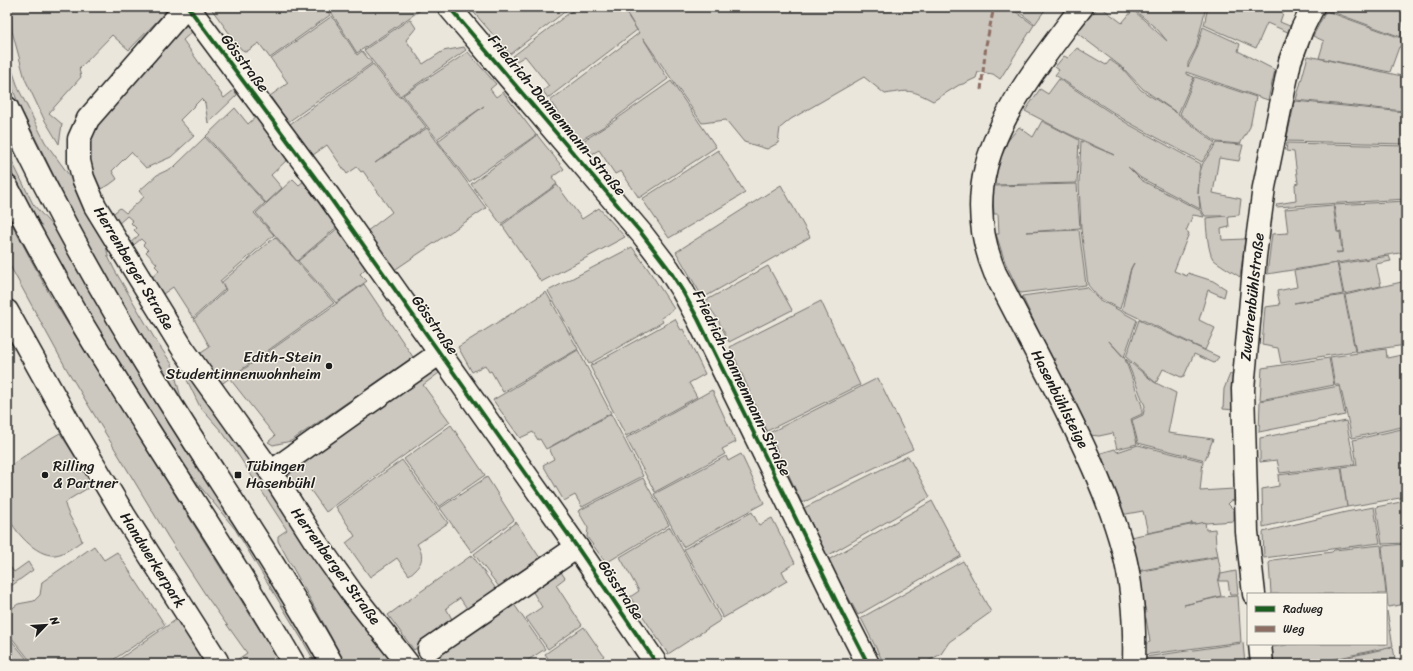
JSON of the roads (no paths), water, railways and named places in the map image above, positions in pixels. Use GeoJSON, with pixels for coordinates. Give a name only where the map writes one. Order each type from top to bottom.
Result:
{"type":"FeatureCollection","features":[{"type":"Feature","properties":{"kind":"street","name":"Gösstraße"},"geometry":{"type":"LineString","coordinates":[[187,7],[328,195],[577,547],[655,662]]}},
{"type":"Feature","properties":{"kind":"street","name":"Herrenberger Straße"},"geometry":{"type":"LineString","coordinates":[[187,7],[88,119],[79,139],[79,161],[83,178],[95,206],[182,349],[271,472],[315,541],[352,593],[408,664]]}},
{"type":"Feature","properties":{"kind":"street","name":"Friedrich-Dannenmann-Straße"},"geometry":{"type":"LineString","coordinates":[[449,7],[640,231],[679,284],[698,319],[868,664]]}},
{"type":"Feature","properties":{"kind":"street","name":"Hasenbühlsteige"},"geometry":{"type":"LineString","coordinates":[[1082,7],[1061,32],[1015,99],[994,140],[984,176],[982,192],[982,226],[988,256],[995,273],[1082,443],[1097,475],[1109,508],[1123,550],[1130,586],[1134,619],[1134,664]]}},
{"type":"Feature","properties":{"kind":"street","name":"Zwehrenbühlstraße"},"geometry":{"type":"LineString","coordinates":[[1254,593],[1247,532],[1243,389],[1255,256],[1264,187],[1290,61],[1302,29],[1314,7]]}},
{"type":"Feature","properties":{"kind":"street"},"geometry":{"type":"LineString","coordinates":[[7,108],[63,222],[104,294],[169,401],[272,562],[332,664]]}},
{"type":"Feature","properties":{"kind":"street"},"geometry":{"type":"LineString","coordinates":[[7,187],[80,320],[247,586],[294,664]]}},
{"type":"Feature","properties":{"kind":"street","name":"Handwerkerpark"},"geometry":{"type":"LineString","coordinates":[[7,311],[75,433],[158,570],[217,661]]}},
{"type":"Feature","properties":{"kind":"street","name":"Gösstraße"},"geometry":{"type":"LineString","coordinates":[[271,472],[351,414],[440,353]]}},
{"type":"Feature","properties":{"kind":"street"},"geometry":{"type":"LineString","coordinates":[[430,649],[577,547]]}},
{"type":"Feature","properties":{"kind":"street"},"geometry":{"type":"LineString","coordinates":[[1260,645],[1262,664]]}},
{"type":"Feature","properties":{"kind":"place","name":"Edith-Stein Studentinnenwohnheim"},"geometry":{"type":"Point","coordinates":[329,366]}},
{"type":"Feature","properties":{"kind":"place","name":"Rilling & Partner"},"geometry":{"type":"Point","coordinates":[45,475]}},
{"type":"Feature","properties":{"kind":"place","name":"Tübingen Hasenbühl"},"geometry":{"type":"Point","coordinates":[238,475]}}]}
